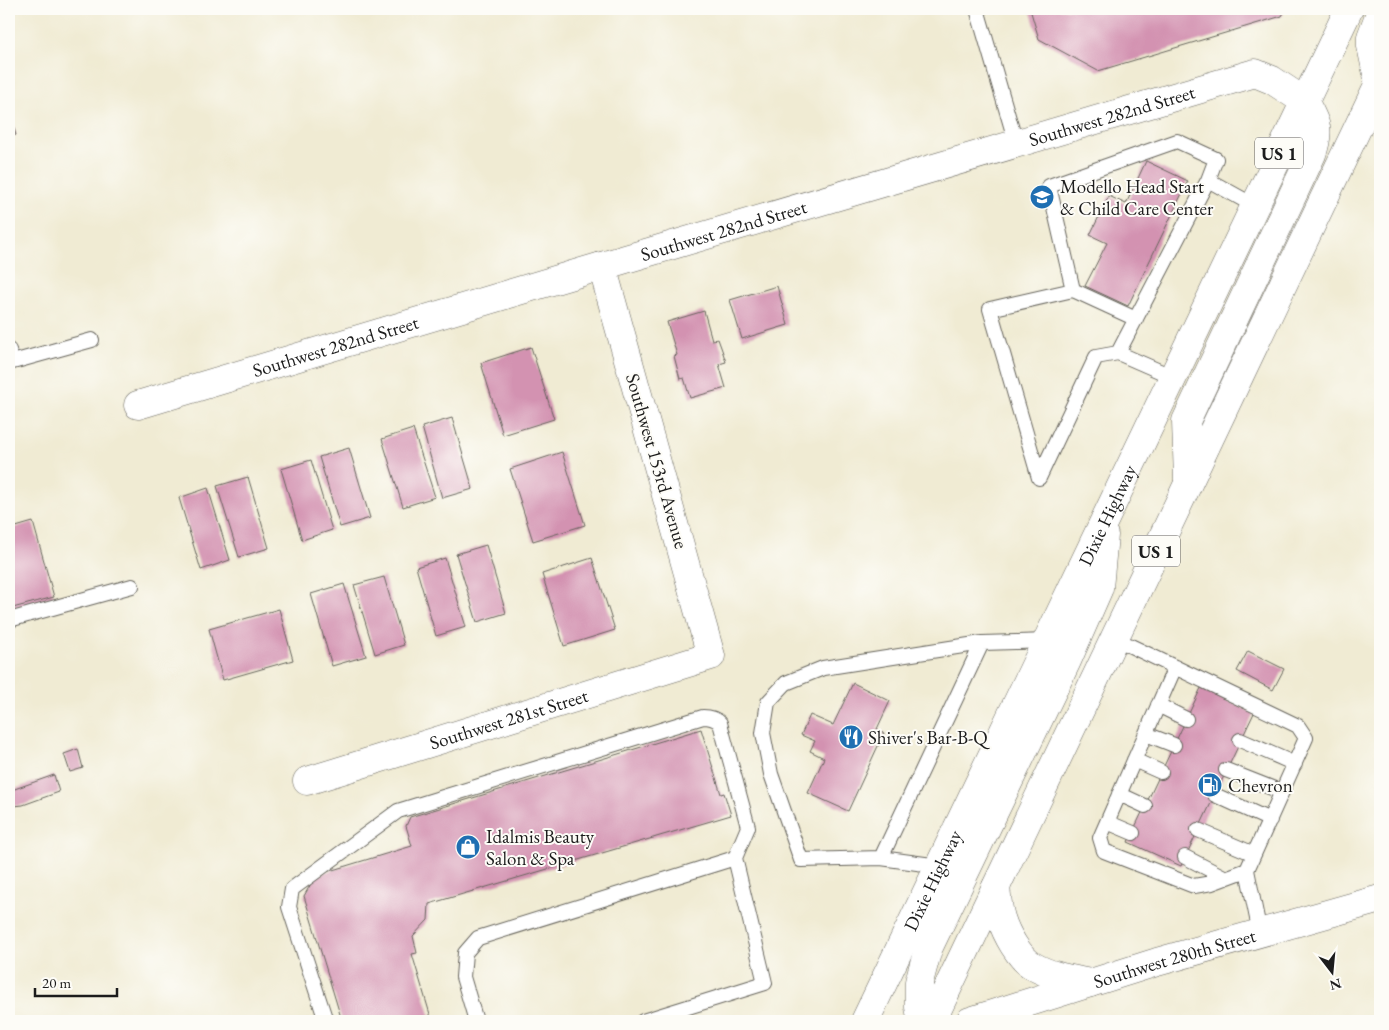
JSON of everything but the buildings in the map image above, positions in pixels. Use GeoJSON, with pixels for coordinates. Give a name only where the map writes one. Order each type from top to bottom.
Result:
{"type":"FeatureCollection","features":[{"type":"Feature","properties":{"kind":"main road","name":"Dixie Highway"},"geometry":{"type":"LineString","coordinates":[[865,1021],[1349,9]]}},
{"type":"Feature","properties":{"kind":"main road"},"geometry":{"type":"LineString","coordinates":[[1380,13],[1371,37],[1371,46],[1380,82]]}},
{"type":"Feature","properties":{"kind":"main road","name":"Southwest 282nd Street"},"geometry":{"type":"LineString","coordinates":[[138,406],[602,266],[1255,73],[1272,80],[1304,101]]}},
{"type":"Feature","properties":{"kind":"main road","name":"US 1"},"geometry":{"type":"LineString","coordinates":[[932,1021],[1380,82]]}},
{"type":"Feature","properties":{"kind":"main road"},"geometry":{"type":"LineString","coordinates":[[1188,483],[1186,421],[1308,163],[1317,140],[1317,129],[1304,101]]}},
{"type":"Feature","properties":{"kind":"main road","name":"Southwest 153rd Avenue"},"geometry":{"type":"LineString","coordinates":[[602,266],[711,656]]}},
{"type":"Feature","properties":{"kind":"main road"},"geometry":{"type":"LineString","coordinates":[[922,1021],[919,1007],[919,982],[928,949],[1062,670],[1099,588],[1106,516]]}},
{"type":"Feature","properties":{"kind":"main road","name":"Southwest 281st Street"},"geometry":{"type":"LineString","coordinates":[[307,781],[711,656]]}},
{"type":"Feature","properties":{"kind":"main road"},"geometry":{"type":"LineString","coordinates":[[996,887],[1001,918],[1019,954],[1032,966],[1052,974],[1090,983]]}},
{"type":"Feature","properties":{"kind":"main road","name":"Southwest 280th Street"},"geometry":{"type":"LineString","coordinates":[[970,1021],[1157,962],[1380,900]]}},
{"type":"Feature","properties":{"kind":"lane"},"geometry":{"type":"LineString","coordinates":[[977,9],[1016,143]]}},
{"type":"Feature","properties":{"kind":"lane"},"geometry":{"type":"LineString","coordinates":[[1073,290],[1049,186],[1177,141],[1216,160],[1208,180],[1118,353]]}},
{"type":"Feature","properties":{"kind":"lane"},"geometry":{"type":"LineString","coordinates":[[1208,180],[1255,206]]}},
{"type":"Feature","properties":{"kind":"lane"},"geometry":{"type":"LineString","coordinates":[[1136,319],[1073,290],[990,309],[1039,478],[1096,357],[1118,353],[1173,377]]}},
{"type":"Feature","properties":{"kind":"lane"},"geometry":{"type":"LineString","coordinates":[[10,358],[92,340]]}},
{"type":"Feature","properties":{"kind":"lane"},"geometry":{"type":"LineString","coordinates":[[9,620],[132,586]]}},
{"type":"Feature","properties":{"kind":"lane"},"geometry":{"type":"LineString","coordinates":[[1114,638],[1298,726],[1306,738],[1247,870],[1260,933]]}},
{"type":"Feature","properties":{"kind":"lane"},"geometry":{"type":"LineString","coordinates":[[939,866],[881,858],[800,860],[771,774],[763,733],[768,702],[786,683],[823,668],[982,643],[1047,642]]}},
{"type":"Feature","properties":{"kind":"lane"},"geometry":{"type":"LineString","coordinates":[[881,858],[982,643]]}},
{"type":"Feature","properties":{"kind":"lane"},"geometry":{"type":"LineString","coordinates":[[1175,667],[1100,838],[1104,851],[1194,886],[1212,883],[1247,870]]}},
{"type":"Feature","properties":{"kind":"lane"},"geometry":{"type":"LineString","coordinates":[[1158,705],[1186,719]]}},
{"type":"Feature","properties":{"kind":"lane"},"geometry":{"type":"LineString","coordinates":[[326,1021],[288,907],[292,889],[398,811],[708,717],[715,719],[720,724],[748,827],[735,858],[765,983],[643,1021]]}},
{"type":"Feature","properties":{"kind":"lane"},"geometry":{"type":"LineString","coordinates":[[1146,734],[1174,745]]}},
{"type":"Feature","properties":{"kind":"lane"},"geometry":{"type":"LineString","coordinates":[[1240,740],[1295,764]]}},
{"type":"Feature","properties":{"kind":"lane"},"geometry":{"type":"LineString","coordinates":[[1134,760],[1161,772]]}},
{"type":"Feature","properties":{"kind":"lane"},"geometry":{"type":"LineString","coordinates":[[1226,770],[1282,792]]}},
{"type":"Feature","properties":{"kind":"lane"},"geometry":{"type":"LineString","coordinates":[[1119,794],[1145,806]]}},
{"type":"Feature","properties":{"kind":"lane"},"geometry":{"type":"LineString","coordinates":[[1215,795],[1270,820]]}},
{"type":"Feature","properties":{"kind":"lane"},"geometry":{"type":"LineString","coordinates":[[1107,822],[1133,833]]}},
{"type":"Feature","properties":{"kind":"lane"},"geometry":{"type":"LineString","coordinates":[[1198,830],[1254,854]]}},
{"type":"Feature","properties":{"kind":"lane"},"geometry":{"type":"LineString","coordinates":[[1185,857],[1226,878]]}},
{"type":"Feature","properties":{"kind":"lane"},"geometry":{"type":"LineString","coordinates":[[476,1021],[463,977],[465,953],[478,938],[735,858]]}},
{"type":"Feature","properties":{"kind":"place","name":"Modello Head Start & Child Care Center"},"geometry":{"type":"Point","coordinates":[1042,197]}},
{"type":"Feature","properties":{"kind":"place","name":"Shiver's Bar-B-Q"},"geometry":{"type":"Point","coordinates":[851,737]}},
{"type":"Feature","properties":{"kind":"place","name":"Chevron"},"geometry":{"type":"Point","coordinates":[1210,785]}},
{"type":"Feature","properties":{"kind":"place","name":"Idalmis Beauty Salon & Spa"},"geometry":{"type":"Point","coordinates":[468,847]}}]}
